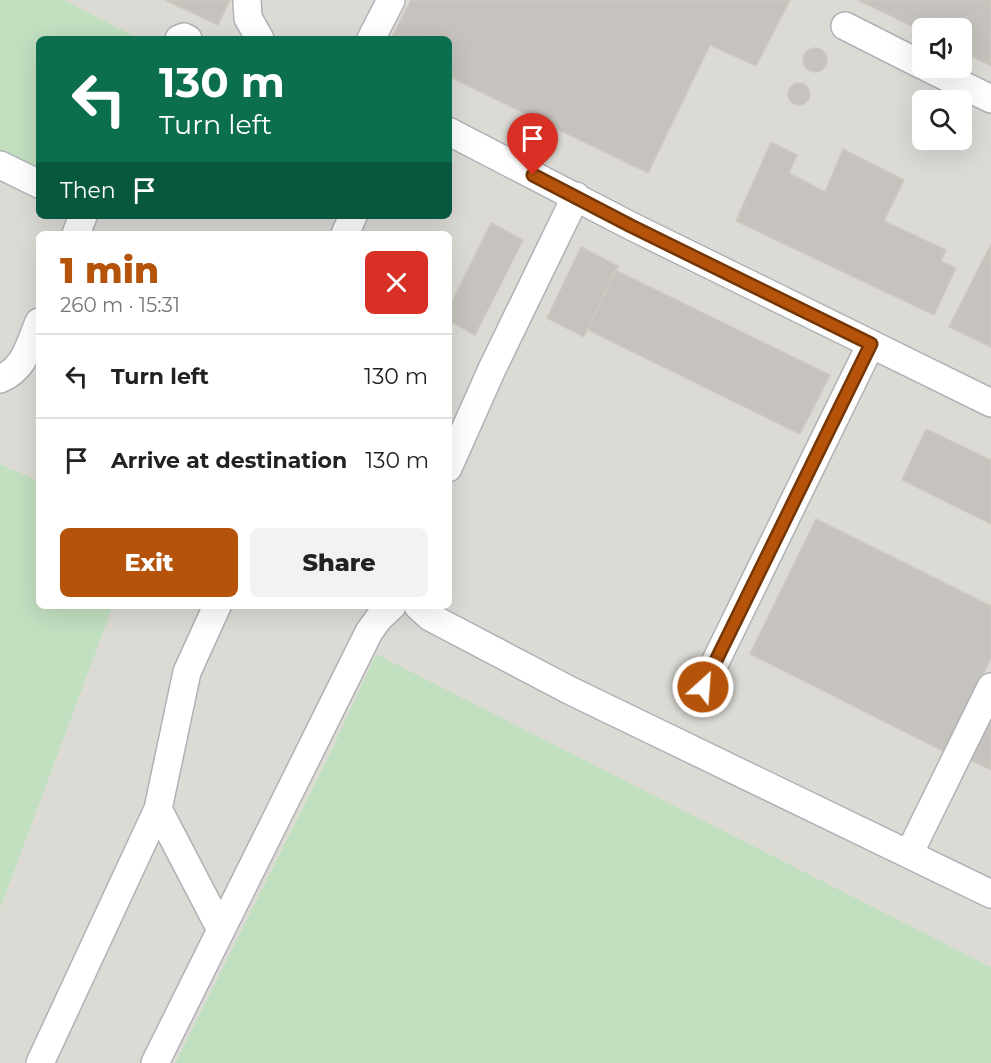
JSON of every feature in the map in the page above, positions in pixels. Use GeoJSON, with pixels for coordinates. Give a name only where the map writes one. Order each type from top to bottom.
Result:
{"type":"FeatureCollection","features":[{"type":"Feature","properties":{"kind":"lane"},"geometry":{"type":"LineString","coordinates":[[247,0],[248,18],[255,36]]}},
{"type":"Feature","properties":{"kind":"lane"},"geometry":{"type":"LineString","coordinates":[[373,36],[391,0]]}},
{"type":"Feature","properties":{"kind":"lane"},"geometry":{"type":"LineString","coordinates":[[845,26],[912,60]]}},
{"type":"Feature","properties":{"kind":"lane"},"geometry":{"type":"LineString","coordinates":[[948,78],[991,99]]}},
{"type":"Feature","properties":{"kind":"lane"},"geometry":{"type":"LineString","coordinates":[[452,133],[631,226],[991,403]]}},
{"type":"Feature","properties":{"kind":"lane"},"geometry":{"type":"LineString","coordinates":[[0,165],[36,183]]}},
{"type":"Feature","properties":{"kind":"lane"},"geometry":{"type":"LineString","coordinates":[[452,459],[492,369],[576,196]]}},
{"type":"Feature","properties":{"kind":"lane"},"geometry":{"type":"LineString","coordinates":[[0,380],[13,373],[22,362],[36,329]]}},
{"type":"Feature","properties":{"kind":"lane"},"geometry":{"type":"LineString","coordinates":[[703,687],[871,344]]}},
{"type":"Feature","properties":{"kind":"lane"},"geometry":{"type":"LineString","coordinates":[[40,1063],[158,809],[187,672],[216,609]]}},
{"type":"Feature","properties":{"kind":"lane"},"geometry":{"type":"LineString","coordinates":[[155,1063],[369,632],[389,609]]}},
{"type":"Feature","properties":{"kind":"lane"},"geometry":{"type":"LineString","coordinates":[[420,609],[430,618],[571,691],[991,894]]}},
{"type":"Feature","properties":{"kind":"lane"},"geometry":{"type":"LineString","coordinates":[[909,854],[991,687]]}},
{"type":"Feature","properties":{"kind":"lane"},"geometry":{"type":"LineString","coordinates":[[158,809],[221,930]]}},
{"type":"Feature","properties":{"kind":"shaded area"},"geometry":{"type":"Polygon","coordinates":[[[64,0],[991,0],[991,967],[376,655],[331,751],[175,1063],[0,1063],[0,909],[112,609],[452,609],[452,231],[36,231],[36,480],[0,464],[0,157],[36,176],[36,219],[452,219],[452,36],[134,36],[64,0]]]}},
{"type":"Feature","properties":{"kind":"green space"},"geometry":{"type":"Polygon","coordinates":[[[0,0],[64,0],[134,36],[36,36],[36,176],[0,157],[0,0]]]}},
{"type":"Feature","properties":{"kind":"green space"},"geometry":{"type":"Polygon","coordinates":[[[0,464],[36,480],[36,609],[112,609],[0,909],[0,464]]]}},
{"type":"Feature","properties":{"kind":"green space"},"geometry":{"type":"Polygon","coordinates":[[[376,654],[991,967],[991,1063],[175,1063],[331,751],[376,654]]]}},
{"type":"Feature","properties":{"kind":"building"},"geometry":{"type":"Polygon","coordinates":[[[165,0],[230,0],[218,25],[165,0]]]}},
{"type":"Feature","properties":{"kind":"building"},"geometry":{"type":"Polygon","coordinates":[[[411,0],[790,0],[756,66],[710,45],[648,173],[452,78],[452,36],[393,36],[411,0]]]}},
{"type":"Feature","properties":{"kind":"building"},"geometry":{"type":"Polygon","coordinates":[[[858,0],[991,0],[991,66],[972,56],[972,18],[912,18],[912,26],[858,0]]]}},
{"type":"Feature","properties":{"kind":"building"},"geometry":{"type":"Polygon","coordinates":[[[815,48],[820,49],[826,55],[826,65],[820,71],[815,72],[810,71],[804,65],[803,60],[804,55],[810,49],[815,48]]]}},
{"type":"Feature","properties":{"kind":"building"},"geometry":{"type":"Polygon","coordinates":[[[799,83],[807,86],[810,94],[807,102],[799,105],[791,102],[788,94],[791,86],[799,83]]]}},
{"type":"Feature","properties":{"kind":"building"},"geometry":{"type":"Polygon","coordinates":[[[771,142],[797,155],[789,173],[825,192],[843,149],[904,180],[884,221],[946,250],[941,261],[956,268],[934,315],[736,221],[771,142]]]}},
{"type":"Feature","properties":{"kind":"building"},"geometry":{"type":"Polygon","coordinates":[[[491,223],[523,240],[475,335],[452,322],[452,302],[491,223]]]}},
{"type":"Feature","properties":{"kind":"building"},"geometry":{"type":"Polygon","coordinates":[[[991,244],[991,347],[949,327],[991,244]]]}},
{"type":"Feature","properties":{"kind":"building"},"geometry":{"type":"Polygon","coordinates":[[[581,247],[618,266],[584,337],[547,318],[581,247]]]}},
{"type":"Feature","properties":{"kind":"building"},"geometry":{"type":"Polygon","coordinates":[[[615,270],[830,375],[800,434],[588,330],[615,270]]]}},
{"type":"Feature","properties":{"kind":"building"},"geometry":{"type":"Polygon","coordinates":[[[926,429],[991,460],[991,524],[902,480],[926,429]]]}},
{"type":"Feature","properties":{"kind":"building"},"geometry":{"type":"Polygon","coordinates":[[[816,519],[991,606],[991,658],[945,752],[750,654],[816,519]]]}},
{"type":"Feature","properties":{"kind":"building"},"geometry":{"type":"Polygon","coordinates":[[[991,718],[991,770],[970,760],[991,718]]]}},
{"type":"Feature","properties":{"kind":"route"},"geometry":{"type":"LineString","coordinates":[[533,175],[871,344],[703,687]]}}]}
